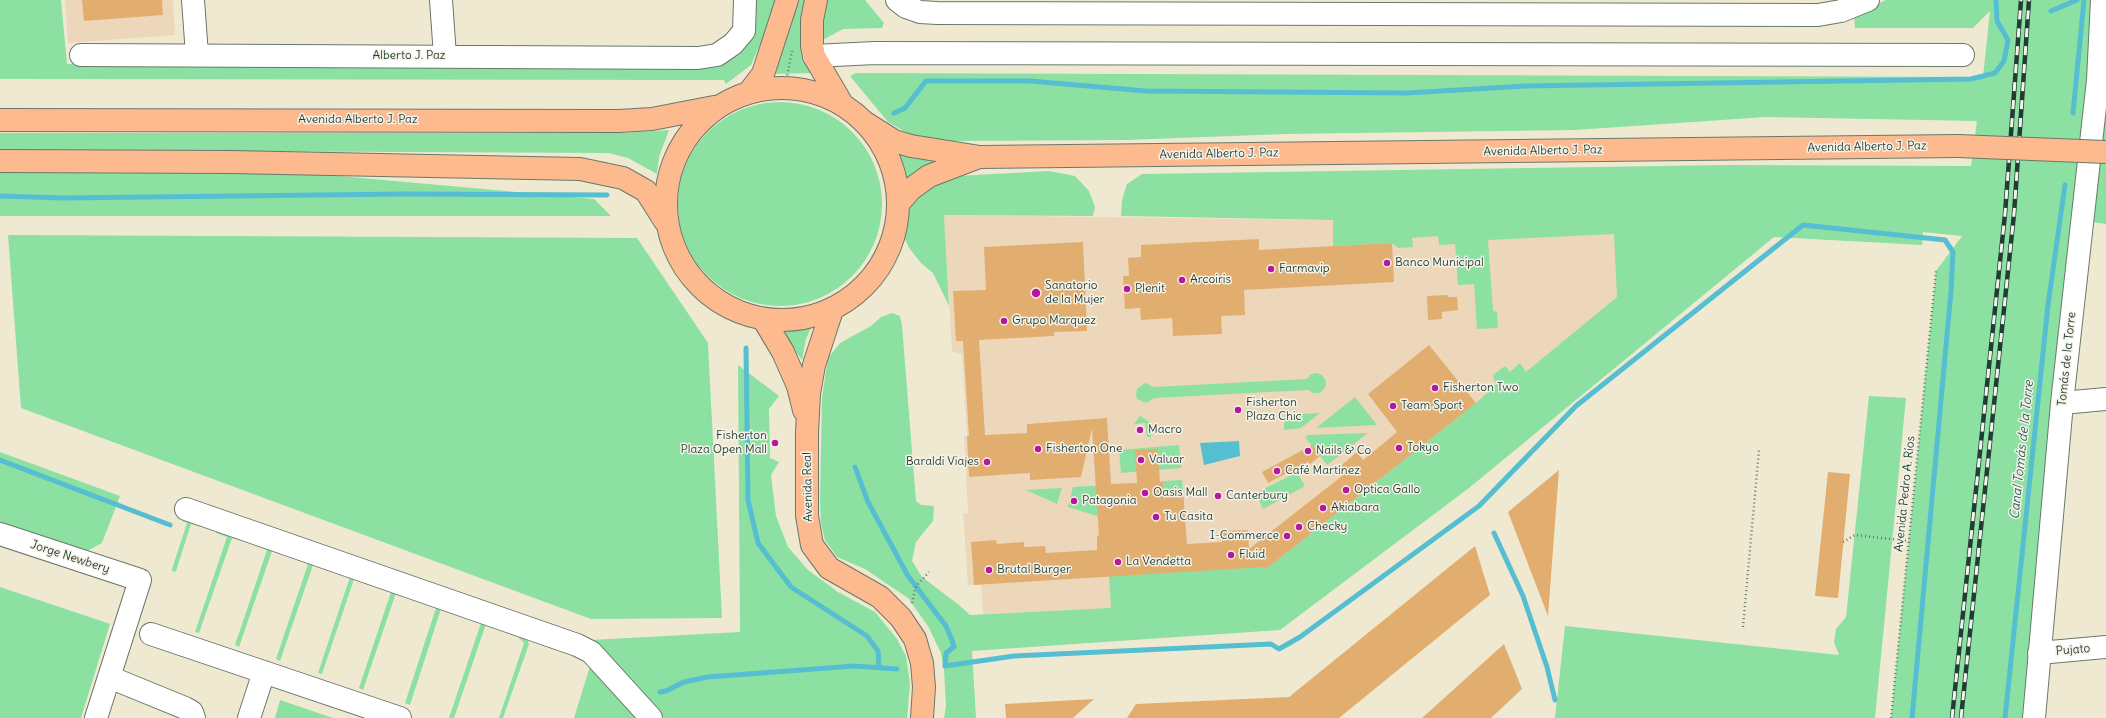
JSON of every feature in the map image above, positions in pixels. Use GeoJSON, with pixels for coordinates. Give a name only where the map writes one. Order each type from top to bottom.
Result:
{"type":"FeatureCollection","features":[{"type":"Feature","properties":{"kind":"main road"},"geometry":{"type":"LineString","coordinates":[[750,91],[763,74],[787,0]]}},
{"type":"Feature","properties":{"kind":"main road"},"geometry":{"type":"LineString","coordinates":[[816,0],[812,20],[812,46],[814,56],[842,104]]}},
{"type":"Feature","properties":{"kind":"main road"},"geometry":{"type":"LineString","coordinates":[[785,87],[805,89],[824,95],[842,104],[864,122],[883,146],[894,174],[898,204],[896,225],[891,245],[881,265],[868,283],[857,293],[832,310],[799,320],[764,320],[737,312],[712,298],[686,271],[674,248],[667,224],[666,191],[670,171],[680,146],[695,125],[716,107],[750,91],[785,87]]}},
{"type":"Feature","properties":{"kind":"main road","name":"Avenida Alberto J. Paz"},"geometry":{"type":"LineString","coordinates":[[0,120],[619,121],[658,118],[716,107]]}},
{"type":"Feature","properties":{"kind":"main road","name":"Avenida Alberto J. Paz"},"geometry":{"type":"LineString","coordinates":[[864,122],[894,140],[911,146],[980,157],[1958,146],[2106,152]]}},
{"type":"Feature","properties":{"kind":"main road","name":"Avenida Alberto J. Paz"},"geometry":{"type":"LineString","coordinates":[[898,204],[911,189],[929,176],[980,157]]}},
{"type":"Feature","properties":{"kind":"main road"},"geometry":{"type":"LineString","coordinates":[[0,161],[239,162],[580,169],[623,178],[646,191],[667,224]]}},
{"type":"Feature","properties":{"kind":"main road","name":"Avenida Real"},"geometry":{"type":"LineString","coordinates":[[832,310],[814,365],[809,394],[807,422],[807,516],[812,545],[829,568],[880,597],[901,618],[915,639],[922,663],[924,687],[924,708],[922,718]]}},
{"type":"Feature","properties":{"kind":"main road","name":"Avenida Real"},"geometry":{"type":"LineString","coordinates":[[764,320],[783,352],[798,386],[807,422]]}},
{"type":"Feature","properties":{"kind":"street"},"geometry":{"type":"LineString","coordinates":[[193,0],[197,55]]}},
{"type":"Feature","properties":{"kind":"street"},"geometry":{"type":"LineString","coordinates":[[441,0],[445,56]]}},
{"type":"Feature","properties":{"kind":"street","name":"Alberto J. Paz"},"geometry":{"type":"LineString","coordinates":[[81,54],[698,58],[717,55],[733,44],[744,31],[745,0]]}},
{"type":"Feature","properties":{"kind":"street"},"geometry":{"type":"LineString","coordinates":[[897,0],[906,7],[920,12],[1044,6],[1543,7],[1818,15],[1841,11],[1868,0]]}},
{"type":"Feature","properties":{"kind":"street","name":"Tomás de la Torre"},"geometry":{"type":"LineString","coordinates":[[2034,718],[2062,403],[2096,96],[2103,49],[2102,0]]}},
{"type":"Feature","properties":{"kind":"street"},"geometry":{"type":"LineString","coordinates":[[814,56],[875,53],[1963,55]]}},
{"type":"Feature","properties":{"kind":"street"},"geometry":{"type":"LineString","coordinates":[[2062,403],[2106,399]]}},
{"type":"Feature","properties":{"kind":"street"},"geometry":{"type":"LineString","coordinates":[[186,509],[577,645],[591,652],[651,718]]}},
{"type":"Feature","properties":{"kind":"street","name":"Jorge Newbery"},"geometry":{"type":"LineString","coordinates":[[0,534],[140,580],[109,677]]}},
{"type":"Feature","properties":{"kind":"street"},"geometry":{"type":"LineString","coordinates":[[151,634],[400,718]]}},
{"type":"Feature","properties":{"kind":"street","name":"Pujato"},"geometry":{"type":"LineString","coordinates":[[2039,653],[2106,647]]}},
{"type":"Feature","properties":{"kind":"street"},"geometry":{"type":"LineString","coordinates":[[249,718],[264,672]]}},
{"type":"Feature","properties":{"kind":"street"},"geometry":{"type":"LineString","coordinates":[[96,718],[109,677],[185,708],[192,712],[194,718]]}},
{"type":"Feature","properties":{"kind":"path"},"geometry":{"type":"LineString","coordinates":[[785,87],[793,46]]}},
{"type":"Feature","properties":{"kind":"path","name":"Avenida Pedro A. Ríos"},"geometry":{"type":"LineString","coordinates":[[1891,718],[1936,271]]}},
{"type":"Feature","properties":{"kind":"path"},"geometry":{"type":"LineString","coordinates":[[1743,628],[1759,450]]}},
{"type":"Feature","properties":{"kind":"path"},"geometry":{"type":"LineString","coordinates":[[1844,542],[1855,535],[1909,541]]}},
{"type":"Feature","properties":{"kind":"path"},"geometry":{"type":"LineString","coordinates":[[911,609],[916,586],[929,572]]}},
{"type":"Feature","properties":{"kind":"shaded area"},"geometry":{"type":"Polygon","coordinates":[[[65,0],[173,0],[175,35],[68,43],[65,0]]]}},
{"type":"Feature","properties":{"kind":"shaded area","name":"Fisherton Plaza Chic"},"geometry":{"type":"Polygon","coordinates":[[[944,215],[1481,222],[1751,216],[1273,602],[983,614],[981,585],[968,585],[963,514],[968,513],[964,437],[967,436],[962,357],[961,354],[952,352],[944,215]]]}},
{"type":"Feature","properties":{"kind":"green space"},"geometry":{"type":"Polygon","coordinates":[[[0,0],[61,0],[67,64],[706,68],[718,67],[740,54],[752,36],[755,0],[775,0],[765,33],[751,65],[726,84],[724,80],[0,79],[0,0]]]}},
{"type":"Feature","properties":{"kind":"green space"},"geometry":{"type":"Polygon","coordinates":[[[793,0],[810,0],[812,73],[769,74],[793,0]]]}},
{"type":"Feature","properties":{"kind":"green space"},"geometry":{"type":"Polygon","coordinates":[[[826,0],[865,0],[884,23],[882,28],[843,29],[821,41],[821,26],[826,0]]]}},
{"type":"Feature","properties":{"kind":"green space"},"geometry":{"type":"Polygon","coordinates":[[[1886,0],[2102,0],[2106,80],[2106,224],[2083,221],[2034,718],[1891,718],[1936,271],[1962,236],[1923,232],[1922,245],[1774,237],[1469,488],[1280,630],[972,651],[976,718],[944,718],[946,706],[944,670],[941,653],[928,626],[908,598],[865,569],[837,557],[825,540],[821,524],[820,500],[822,397],[828,358],[840,343],[871,326],[881,317],[892,313],[900,316],[902,325],[916,501],[921,505],[934,506],[933,521],[916,542],[912,561],[922,577],[970,615],[1111,608],[1109,576],[1264,566],[1266,569],[1476,403],[1496,385],[1493,375],[1505,366],[1510,372],[1520,363],[1526,372],[1617,297],[1614,234],[1488,240],[1493,311],[1497,312],[1498,328],[1477,329],[1474,284],[1458,285],[1455,244],[1439,245],[1438,236],[1412,238],[1413,247],[1398,248],[1392,243],[1333,246],[1333,220],[1121,216],[1122,200],[1127,184],[1142,174],[1726,165],[1971,166],[1977,121],[1766,117],[1575,130],[1285,134],[1127,140],[950,141],[909,134],[888,122],[850,76],[856,73],[1983,77],[1990,11],[1973,28],[1855,28],[1854,15],[1886,0]]]}},
{"type":"Feature","properties":{"kind":"green space"},"geometry":{"type":"Polygon","coordinates":[[[780,102],[800,104],[828,114],[845,125],[859,139],[874,165],[880,184],[882,204],[880,224],[870,252],[859,269],[845,283],[819,298],[800,304],[780,306],[760,304],[732,294],[715,283],[701,269],[686,243],[680,224],[678,204],[680,184],[690,156],[701,139],[715,125],[741,110],[760,104],[780,102]]]}},
{"type":"Feature","properties":{"kind":"green space"},"geometry":{"type":"Polygon","coordinates":[[[669,130],[659,157],[657,174],[628,158],[609,153],[0,150],[0,133],[624,133],[669,130]]]}},
{"type":"Feature","properties":{"kind":"green space"},"geometry":{"type":"Polygon","coordinates":[[[902,152],[961,158],[903,181],[898,156],[902,152]]]}},
{"type":"Feature","properties":{"kind":"green space"},"geometry":{"type":"Polygon","coordinates":[[[273,170],[594,199],[611,216],[0,216],[0,172],[273,170]]]}},
{"type":"Feature","properties":{"kind":"green space"},"geometry":{"type":"Polygon","coordinates":[[[1049,171],[1075,176],[1089,191],[1095,207],[1093,216],[944,215],[949,306],[933,273],[921,263],[909,248],[902,232],[904,214],[914,196],[933,183],[957,176],[1049,171]]]}},
{"type":"Feature","properties":{"kind":"green space"},"geometry":{"type":"Polygon","coordinates":[[[8,235],[637,238],[708,343],[722,618],[591,619],[21,408],[8,235]]]}},
{"type":"Feature","properties":{"kind":"green space"},"geometry":{"type":"Polygon","coordinates":[[[811,328],[806,339],[802,360],[780,331],[811,328]]]}},
{"type":"Feature","properties":{"kind":"green space"},"geometry":{"type":"Polygon","coordinates":[[[738,365],[779,396],[769,409],[770,458],[779,462],[771,475],[776,516],[788,547],[808,570],[838,592],[875,612],[897,639],[906,656],[910,684],[907,718],[664,718],[591,640],[740,632],[738,365]]]}},
{"type":"Feature","properties":{"kind":"green space"},"geometry":{"type":"Polygon","coordinates":[[[1316,373],[1322,375],[1325,379],[1326,385],[1319,393],[1313,393],[1308,390],[1154,398],[1146,403],[1137,399],[1136,394],[1137,389],[1145,383],[1154,387],[1307,379],[1311,374],[1316,373]]]}},
{"type":"Feature","properties":{"kind":"green space"},"geometry":{"type":"Polygon","coordinates":[[[1869,396],[1906,398],[1875,718],[1555,718],[1565,626],[1839,655],[1834,642],[1836,629],[1846,617],[1869,396]]]}},
{"type":"Feature","properties":{"kind":"green space"},"geometry":{"type":"Polygon","coordinates":[[[1355,397],[1377,425],[1316,428],[1355,397]]]}},
{"type":"Feature","properties":{"kind":"green space"},"geometry":{"type":"Polygon","coordinates":[[[1320,413],[1301,428],[1284,430],[1284,415],[1320,413]]]}},
{"type":"Feature","properties":{"kind":"green space"},"geometry":{"type":"Polygon","coordinates":[[[1140,416],[1151,423],[1151,437],[1147,437],[1145,423],[1134,424],[1140,416]]]}},
{"type":"Feature","properties":{"kind":"green space"},"geometry":{"type":"Polygon","coordinates":[[[1368,433],[1327,465],[1305,437],[1308,435],[1368,433]]]}},
{"type":"Feature","properties":{"kind":"green space"},"geometry":{"type":"Polygon","coordinates":[[[1179,445],[1181,468],[1121,473],[1119,450],[1179,445]]]}},
{"type":"Feature","properties":{"kind":"green space"},"geometry":{"type":"Polygon","coordinates":[[[0,452],[120,496],[102,543],[87,551],[0,522],[0,452]]]}},
{"type":"Feature","properties":{"kind":"green space"},"geometry":{"type":"Polygon","coordinates":[[[1297,472],[1305,486],[1263,509],[1256,493],[1297,472]]]}},
{"type":"Feature","properties":{"kind":"green space"},"geometry":{"type":"Polygon","coordinates":[[[1182,480],[1183,490],[1163,492],[1163,481],[1182,480]]]}},
{"type":"Feature","properties":{"kind":"green space"},"geometry":{"type":"Polygon","coordinates":[[[1107,485],[1110,520],[1068,507],[1073,487],[1107,485]]]}},
{"type":"Feature","properties":{"kind":"green space"},"geometry":{"type":"Polygon","coordinates":[[[1062,488],[1057,504],[1026,490],[1062,488]]]}},
{"type":"Feature","properties":{"kind":"green space"},"geometry":{"type":"Polygon","coordinates":[[[184,515],[203,525],[201,527],[191,524],[176,571],[173,572],[172,569],[187,523],[182,521],[184,515]]]}},
{"type":"Feature","properties":{"kind":"green space"},"geometry":{"type":"Polygon","coordinates":[[[216,530],[245,539],[243,541],[232,538],[199,633],[195,632],[227,537],[216,533],[216,530]]]}},
{"type":"Feature","properties":{"kind":"green space"},"geometry":{"type":"Polygon","coordinates":[[[256,543],[285,552],[283,555],[272,551],[239,647],[235,645],[267,550],[256,546],[256,543]]]}},
{"type":"Feature","properties":{"kind":"green space"},"geometry":{"type":"Polygon","coordinates":[[[297,557],[324,569],[313,565],[280,661],[276,659],[308,564],[297,560],[297,557]]]}},
{"type":"Feature","properties":{"kind":"green space"},"geometry":{"type":"Polygon","coordinates":[[[350,577],[354,579],[322,674],[318,673],[350,577]]]}},
{"type":"Feature","properties":{"kind":"green space"},"geometry":{"type":"Polygon","coordinates":[[[0,587],[110,624],[81,718],[0,718],[0,587]]]}},
{"type":"Feature","properties":{"kind":"green space"},"geometry":{"type":"Polygon","coordinates":[[[391,592],[396,593],[363,690],[359,688],[391,592]]]}},
{"type":"Feature","properties":{"kind":"green space"},"geometry":{"type":"Polygon","coordinates":[[[436,608],[441,609],[410,705],[405,703],[436,608]]]}},
{"type":"Feature","properties":{"kind":"green space"},"geometry":{"type":"Polygon","coordinates":[[[481,623],[486,624],[454,718],[449,718],[481,623]]]}},
{"type":"Feature","properties":{"kind":"green space"},"geometry":{"type":"Polygon","coordinates":[[[515,634],[526,637],[529,644],[503,718],[499,718],[524,643],[515,634]]]}},
{"type":"Feature","properties":{"kind":"green space"},"geometry":{"type":"Polygon","coordinates":[[[590,666],[637,718],[574,718],[590,666]]]}},
{"type":"Feature","properties":{"kind":"green space"},"geometry":{"type":"Polygon","coordinates":[[[280,700],[333,718],[275,718],[280,700]]]}},
{"type":"Feature","properties":{"kind":"water"},"geometry":{"type":"Polygon","coordinates":[[[1239,441],[1240,456],[1204,465],[1200,443],[1239,441]]]}},
{"type":"Feature","properties":{"kind":"building"},"geometry":{"type":"Polygon","coordinates":[[[82,0],[162,0],[163,15],[84,21],[82,0]]]}},
{"type":"Feature","properties":{"kind":"building"},"geometry":{"type":"Polygon","coordinates":[[[1259,239],[1259,250],[1392,243],[1394,282],[1244,290],[1245,315],[1221,316],[1222,334],[1173,336],[1172,318],[1141,320],[1140,308],[1125,309],[1123,276],[1129,276],[1128,258],[1141,257],[1141,245],[1259,239]]]}},
{"type":"Feature","properties":{"kind":"building"},"geometry":{"type":"Polygon","coordinates":[[[1083,242],[1087,331],[1054,332],[1054,336],[979,340],[985,435],[1027,433],[1027,424],[1107,418],[1111,484],[1137,483],[1135,450],[1158,449],[1160,482],[1163,481],[1163,492],[1183,490],[1187,544],[1222,542],[1221,531],[1248,530],[1249,549],[1342,476],[1337,469],[1357,452],[1363,460],[1384,443],[1397,432],[1368,394],[1429,345],[1476,403],[1266,569],[1264,567],[974,585],[971,542],[996,540],[997,544],[1024,542],[1024,547],[1045,546],[1046,553],[1097,550],[1097,536],[1099,536],[1092,428],[1081,477],[1030,480],[1030,473],[969,477],[967,436],[969,436],[963,341],[956,341],[953,291],[986,290],[984,247],[1083,242]]]}},
{"type":"Feature","properties":{"kind":"building"},"geometry":{"type":"Polygon","coordinates":[[[1448,295],[1448,297],[1457,297],[1458,310],[1442,312],[1442,319],[1428,320],[1427,296],[1448,295]]]}},
{"type":"Feature","properties":{"kind":"building"},"geometry":{"type":"Polygon","coordinates":[[[1312,445],[1320,456],[1310,464],[1308,462],[1268,483],[1262,472],[1312,445]]]}},
{"type":"Feature","properties":{"kind":"building"},"geometry":{"type":"Polygon","coordinates":[[[1559,470],[1548,616],[1508,512],[1559,470]]]}},
{"type":"Feature","properties":{"kind":"building"},"geometry":{"type":"Polygon","coordinates":[[[1828,472],[1850,474],[1838,598],[1815,596],[1828,472]]]}},
{"type":"Feature","properties":{"kind":"building"},"geometry":{"type":"Polygon","coordinates":[[[1475,546],[1490,595],[1339,718],[1127,718],[1136,704],[1289,697],[1475,546]]]}},
{"type":"Feature","properties":{"kind":"building"},"geometry":{"type":"Polygon","coordinates":[[[1504,644],[1522,689],[1491,718],[1422,718],[1504,644]]]}},
{"type":"Feature","properties":{"kind":"building"},"geometry":{"type":"Polygon","coordinates":[[[1094,699],[1073,718],[1006,718],[1005,704],[1094,699]]]}},
{"type":"Feature","properties":{"kind":"waterway"},"geometry":{"type":"LineString","coordinates":[[894,113],[905,108],[926,81],[1030,81],[1146,91],[1407,93],[1525,86],[1971,79],[1995,73],[2004,61],[2008,40],[1997,21],[1996,0]]}},
{"type":"Feature","properties":{"kind":"waterway"},"geometry":{"type":"LineString","coordinates":[[2051,11],[2077,0]]}},
{"type":"Feature","properties":{"kind":"waterway","name":"Canal Tomás de la Torre"},"geometry":{"type":"LineString","coordinates":[[2073,113],[2084,0]]}},
{"type":"Feature","properties":{"kind":"waterway","name":"Canal Tomás de la Torre"},"geometry":{"type":"LineString","coordinates":[[2005,718],[2048,305],[2065,185]]}},
{"type":"Feature","properties":{"kind":"waterway"},"geometry":{"type":"LineString","coordinates":[[0,196],[63,198],[404,194],[607,195]]}},
{"type":"Feature","properties":{"kind":"waterway"},"geometry":{"type":"LineString","coordinates":[[855,467],[868,502],[908,576],[946,626],[954,647],[946,653],[945,666],[1014,656],[1271,644],[1279,649],[1300,637],[1479,506],[1576,406],[1803,225],[1945,240],[1953,252],[1951,291],[1912,718]]}},
{"type":"Feature","properties":{"kind":"waterway"},"geometry":{"type":"LineString","coordinates":[[746,348],[748,500],[758,543],[791,587],[867,636],[878,651],[879,666]]}},
{"type":"Feature","properties":{"kind":"waterway"},"geometry":{"type":"LineString","coordinates":[[0,460],[170,525]]}},
{"type":"Feature","properties":{"kind":"waterway"},"geometry":{"type":"LineString","coordinates":[[1494,533],[1523,596],[1547,667],[1555,700]]}},
{"type":"Feature","properties":{"kind":"waterway"},"geometry":{"type":"LineString","coordinates":[[660,692],[666,691],[684,682],[708,677],[854,666],[897,669]]}},
{"type":"Feature","properties":{"kind":"railway"},"geometry":{"type":"LineString","coordinates":[[1952,718],[2005,214],[2021,0]]}},
{"type":"Feature","properties":{"kind":"railway"},"geometry":{"type":"LineString","coordinates":[[1961,718],[2014,214],[2029,0]]}},
{"type":"Feature","properties":{"kind":"place","name":"Banco Municipal"},"geometry":{"type":"Point","coordinates":[1387,263]}},
{"type":"Feature","properties":{"kind":"place","name":"Farmavip"},"geometry":{"type":"Point","coordinates":[1271,269]}},
{"type":"Feature","properties":{"kind":"place","name":"Arcoiris"},"geometry":{"type":"Point","coordinates":[1182,280]}},
{"type":"Feature","properties":{"kind":"place","name":"Plenit"},"geometry":{"type":"Point","coordinates":[1127,289]}},
{"type":"Feature","properties":{"kind":"place","name":"Sanatorio de la Mujer"},"geometry":{"type":"Point","coordinates":[1036,293]}},
{"type":"Feature","properties":{"kind":"place","name":"Grupo Marquez"},"geometry":{"type":"Point","coordinates":[1004,321]}},
{"type":"Feature","properties":{"kind":"place","name":"Fisherton Two"},"geometry":{"type":"Point","coordinates":[1435,388]}},
{"type":"Feature","properties":{"kind":"place","name":"Team Sport"},"geometry":{"type":"Point","coordinates":[1393,406]}},
{"type":"Feature","properties":{"kind":"place","name":"Fisherton Plaza Chic"},"geometry":{"type":"Point","coordinates":[1238,410]}},
{"type":"Feature","properties":{"kind":"place","name":"Macro"},"geometry":{"type":"Point","coordinates":[1140,430]}},
{"type":"Feature","properties":{"kind":"place","name":"Fisherton Plaza Open Mall"},"geometry":{"type":"Point","coordinates":[775,443]}},
{"type":"Feature","properties":{"kind":"place","name":"Tokyo"},"geometry":{"type":"Point","coordinates":[1399,448]}},
{"type":"Feature","properties":{"kind":"place","name":"Fisherton One"},"geometry":{"type":"Point","coordinates":[1038,449]}},
{"type":"Feature","properties":{"kind":"place","name":"Nails & Co"},"geometry":{"type":"Point","coordinates":[1308,451]}},
{"type":"Feature","properties":{"kind":"place","name":"Valuar"},"geometry":{"type":"Point","coordinates":[1141,460]}},
{"type":"Feature","properties":{"kind":"place","name":"Baraldi Viajes"},"geometry":{"type":"Point","coordinates":[987,462]}},
{"type":"Feature","properties":{"kind":"place","name":"Café Martínez"},"geometry":{"type":"Point","coordinates":[1277,471]}},
{"type":"Feature","properties":{"kind":"place","name":"Optica Gallo"},"geometry":{"type":"Point","coordinates":[1346,490]}},
{"type":"Feature","properties":{"kind":"place","name":"Oasis Mall"},"geometry":{"type":"Point","coordinates":[1145,493]}},
{"type":"Feature","properties":{"kind":"place","name":"Canterbury"},"geometry":{"type":"Point","coordinates":[1218,496]}},
{"type":"Feature","properties":{"kind":"place","name":"Patagonia"},"geometry":{"type":"Point","coordinates":[1074,501]}},
{"type":"Feature","properties":{"kind":"place","name":"Akiabara"},"geometry":{"type":"Point","coordinates":[1323,508]}},
{"type":"Feature","properties":{"kind":"place","name":"Tu Casita"},"geometry":{"type":"Point","coordinates":[1156,517]}},
{"type":"Feature","properties":{"kind":"place","name":"Checky"},"geometry":{"type":"Point","coordinates":[1299,527]}},
{"type":"Feature","properties":{"kind":"place","name":"I-Commerce"},"geometry":{"type":"Point","coordinates":[1287,536]}},
{"type":"Feature","properties":{"kind":"place","name":"Fluid"},"geometry":{"type":"Point","coordinates":[1231,555]}},
{"type":"Feature","properties":{"kind":"place","name":"La Vendetta"},"geometry":{"type":"Point","coordinates":[1118,562]}},
{"type":"Feature","properties":{"kind":"place","name":"Brutal Burger"},"geometry":{"type":"Point","coordinates":[989,570]}}]}
